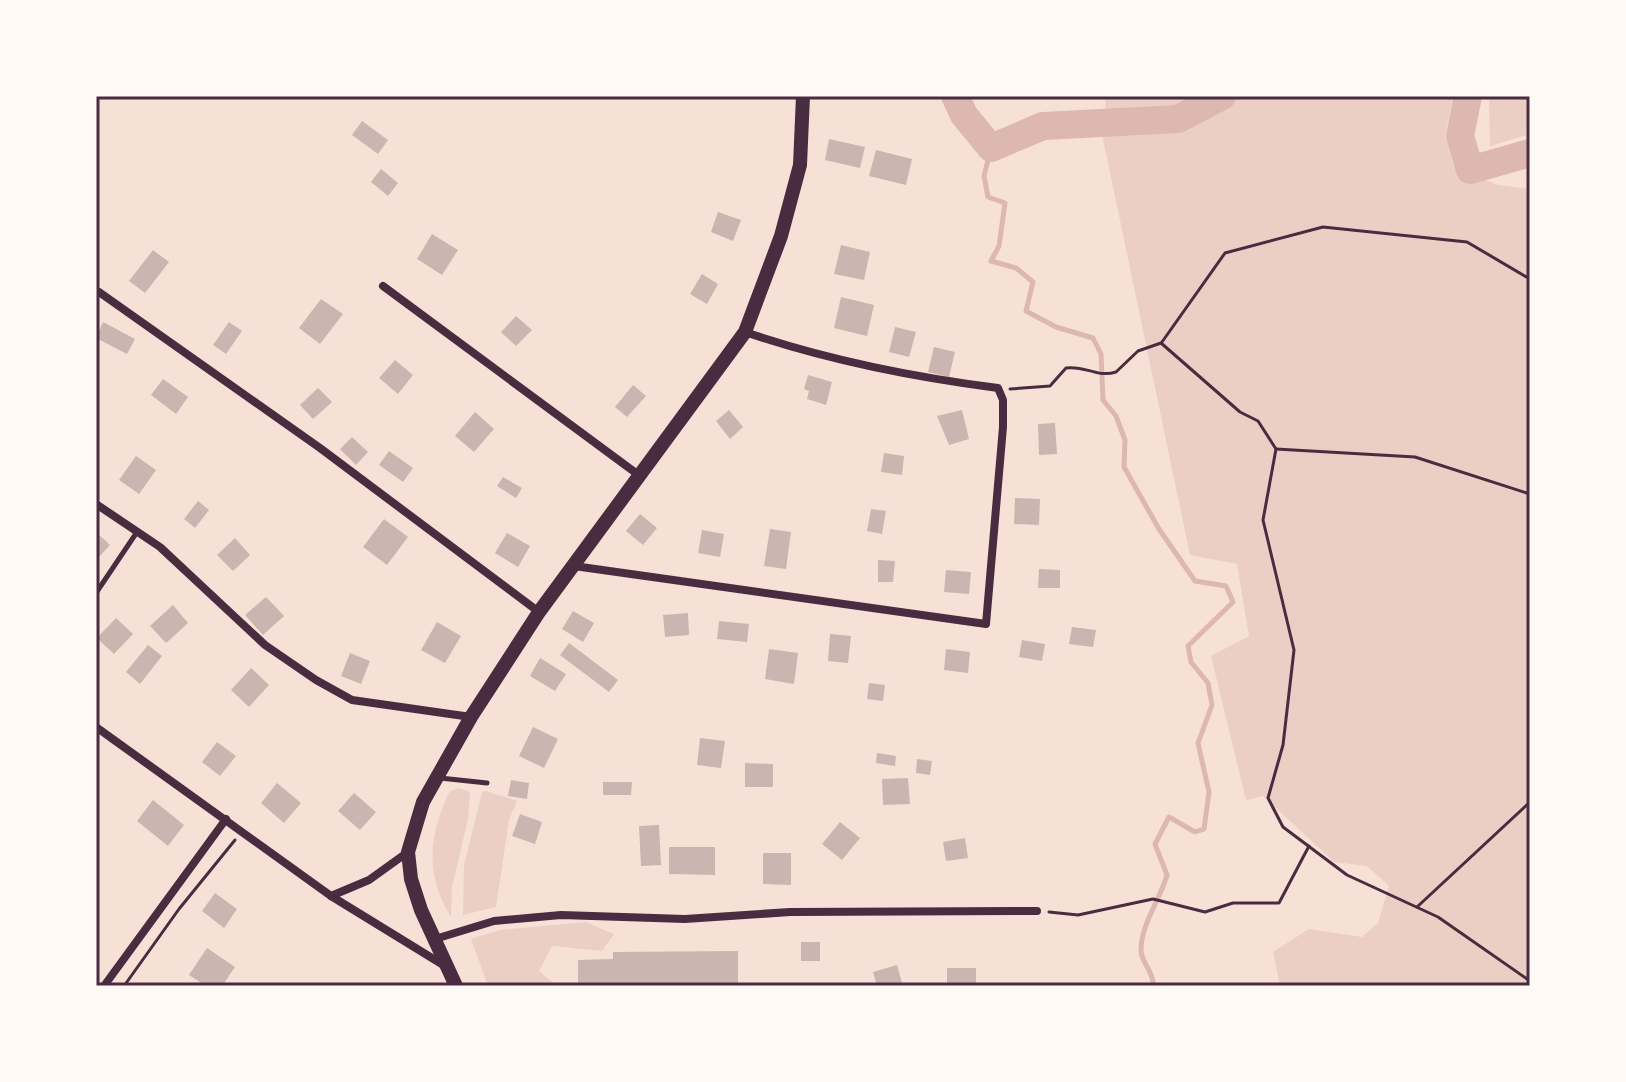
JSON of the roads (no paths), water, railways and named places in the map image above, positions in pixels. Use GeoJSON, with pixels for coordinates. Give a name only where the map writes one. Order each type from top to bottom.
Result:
{"type":"FeatureCollection","features":[{"type":"Feature","properties":{"kind":"main road"},"geometry":{"type":"LineString","coordinates":[[456,986],[416,895],[408,852],[423,802],[471,717],[539,612],[745,332],[781,236],[800,165],[803,96]]}},
{"type":"Feature","properties":{"kind":"street"},"geometry":{"type":"LineString","coordinates":[[383,286],[640,476]]}},
{"type":"Feature","properties":{"kind":"street"},"geometry":{"type":"LineString","coordinates":[[96,295],[99,292],[320,448],[539,612]]}},
{"type":"Feature","properties":{"kind":"street"},"geometry":{"type":"LineString","coordinates":[[574,566],[986,624],[1003,427],[1003,400],[998,388],[926,378],[789,347],[745,332]]}},
{"type":"Feature","properties":{"kind":"street"},"geometry":{"type":"LineString","coordinates":[[96,504],[210,590],[265,645],[352,700],[471,717]]}},
{"type":"Feature","properties":{"kind":"street"},"geometry":{"type":"LineString","coordinates":[[96,727],[331,896],[450,969]]}},
{"type":"Feature","properties":{"kind":"street"},"geometry":{"type":"LineString","coordinates":[[104,986],[226,819]]}},
{"type":"Feature","properties":{"kind":"street"},"geometry":{"type":"LineString","coordinates":[[331,896],[369,880],[408,852]]}},
{"type":"Feature","properties":{"kind":"street"},"geometry":{"type":"LineString","coordinates":[[435,939],[494,921],[561,915],[685,919],[790,912],[1037,911]]}},
{"type":"Feature","properties":{"kind":"lane"},"geometry":{"type":"LineString","coordinates":[[96,593],[137,532]]}},
{"type":"Feature","properties":{"kind":"lane"},"geometry":{"type":"LineString","coordinates":[[436,778],[487,783]]}},
{"type":"Feature","properties":{"kind":"waterway"},"geometry":{"type":"LineString","coordinates":[[955,96],[964,115],[991,148],[1043,126],[1178,119],[1222,96]]}},
{"type":"Feature","properties":{"kind":"waterway"},"geometry":{"type":"LineString","coordinates":[[1468,96],[1460,136],[1470,170],[1530,153]]}},
{"type":"Feature","properties":{"kind":"waterway"},"geometry":{"type":"LineString","coordinates":[[991,148],[984,176],[988,197],[1005,203],[999,246],[991,261],[1016,268],[1033,282],[1026,311],[1056,327],[1093,338],[1101,354],[1103,400],[1116,416],[1125,440],[1124,467],[1159,529],[1195,581],[1226,586],[1233,602],[1188,646],[1191,662],[1208,683],[1212,705],[1198,743],[1209,792],[1204,829],[1195,832],[1169,817],[1155,844],[1167,875],[1147,921],[1141,950],[1153,986]]}}]}
